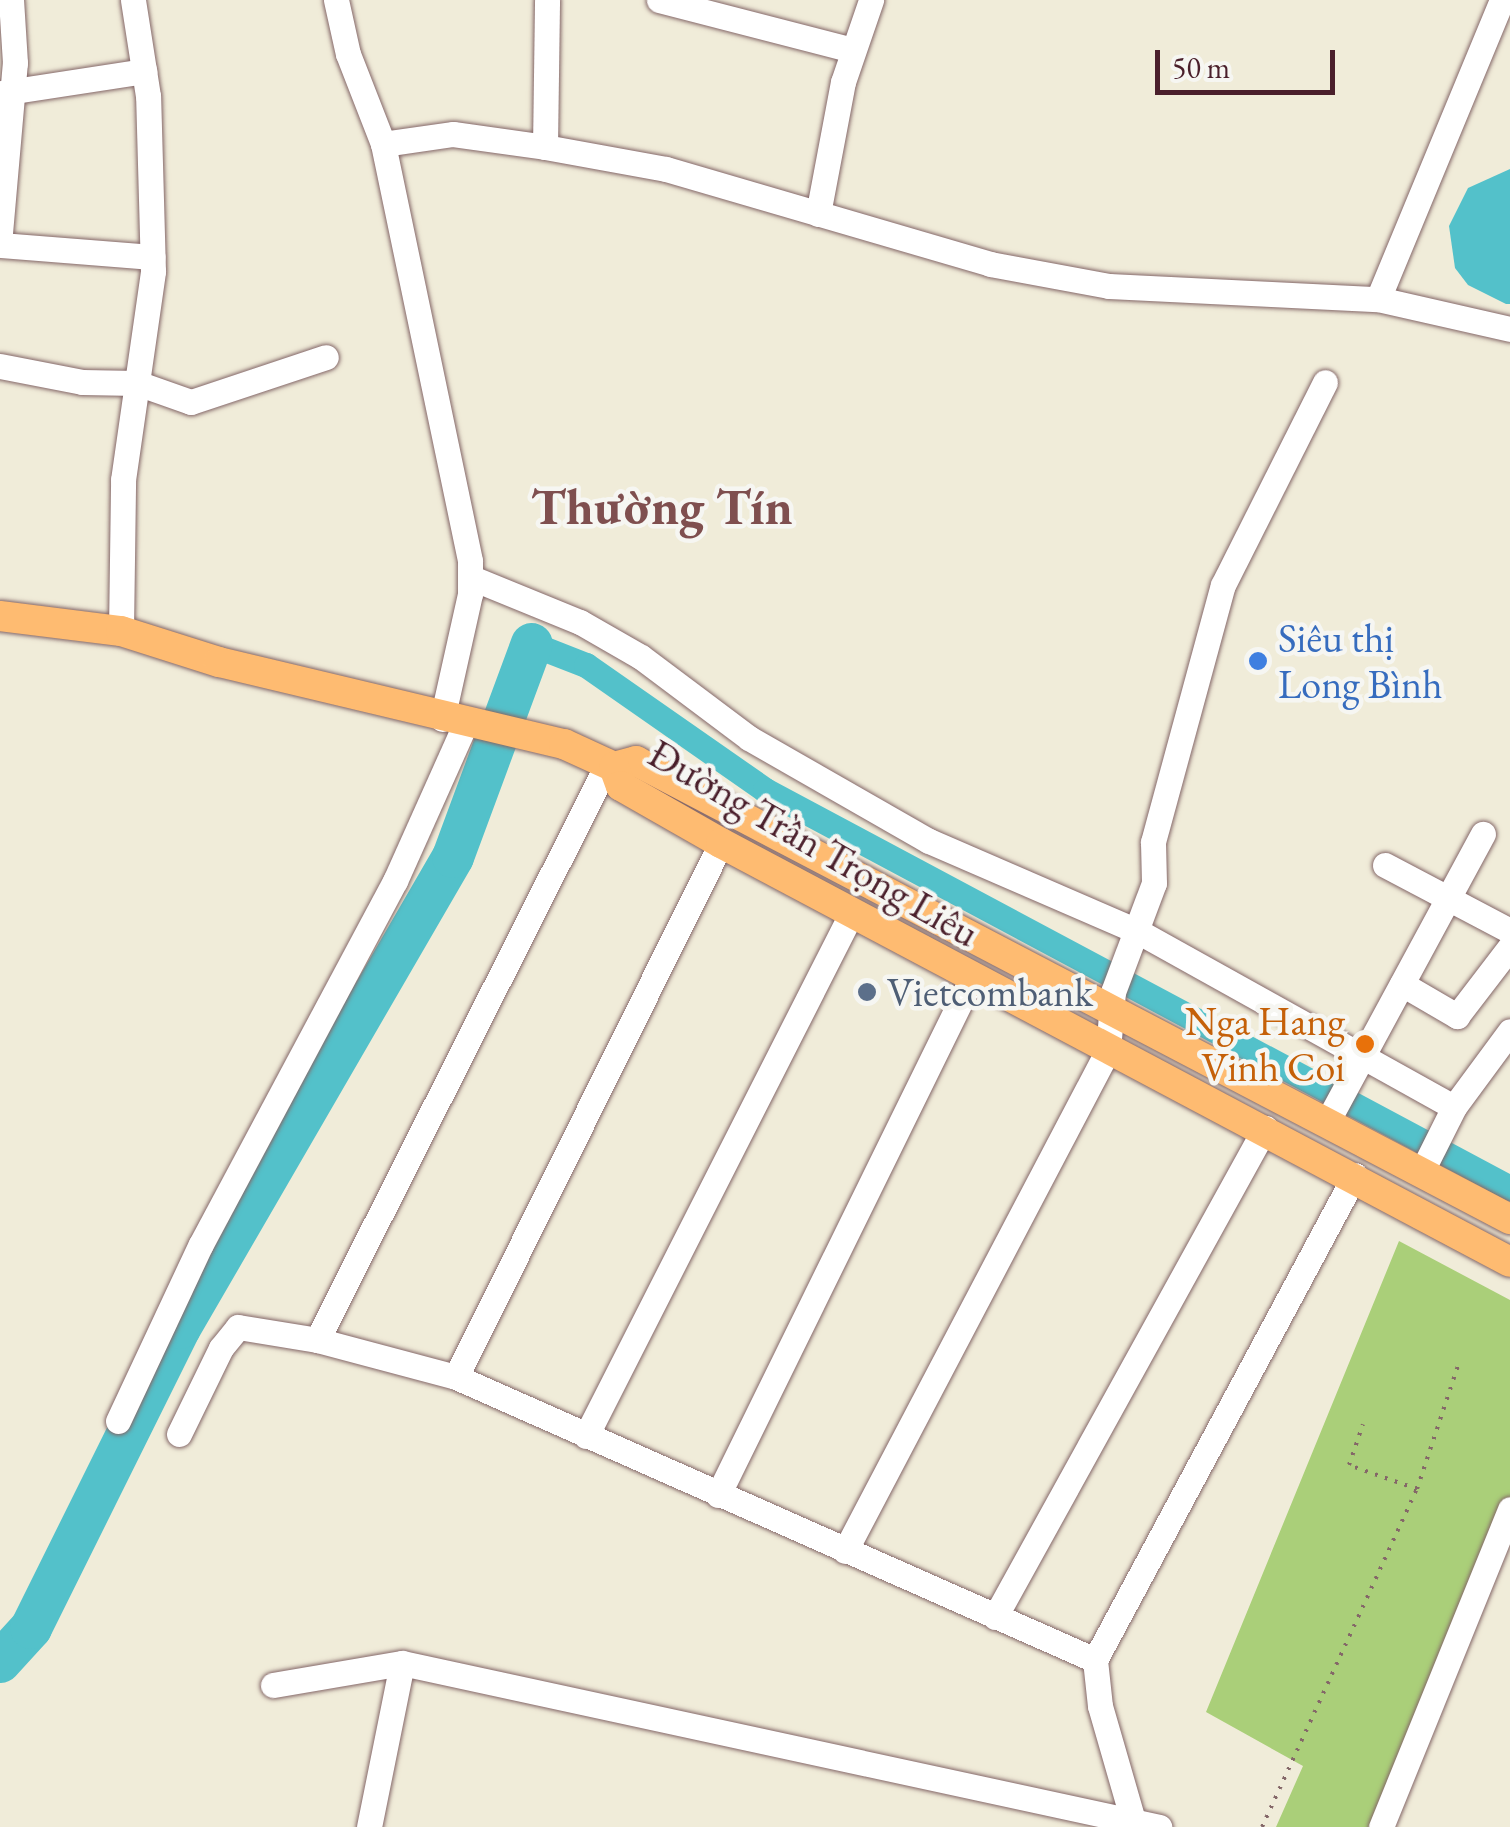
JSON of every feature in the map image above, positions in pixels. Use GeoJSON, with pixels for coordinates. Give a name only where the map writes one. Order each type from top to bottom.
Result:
{"type":"FeatureCollection","features":[{"type":"Feature","properties":{"kind":"main road","name":"Đường Trần Trọng Liêu"},"geometry":{"type":"LineString","coordinates":[[0,616],[121,631],[454,720],[564,744],[611,765],[636,761],[1112,1002],[1330,1117],[1510,1219]]}},
{"type":"Feature","properties":{"kind":"main road","name":"Đường Trần Trọng Liêu"},"geometry":{"type":"LineString","coordinates":[[611,765],[621,786],[721,843],[971,980],[1265,1128],[1510,1262]]}},
{"type":"Feature","properties":{"kind":"street"},"geometry":{"type":"LineString","coordinates":[[0,233],[12,0]]}},
{"type":"Feature","properties":{"kind":"street"},"geometry":{"type":"LineString","coordinates":[[121,631],[123,480],[153,257],[144,71],[133,0]]}},
{"type":"Feature","properties":{"kind":"street"},"geometry":{"type":"LineString","coordinates":[[118,1422],[201,1244],[394,881],[454,720],[472,578],[383,144],[348,54],[336,0]]}},
{"type":"Feature","properties":{"kind":"street"},"geometry":{"type":"LineString","coordinates":[[544,147],[547,0]]}},
{"type":"Feature","properties":{"kind":"street"},"geometry":{"type":"LineString","coordinates":[[659,0],[853,50]]}},
{"type":"Feature","properties":{"kind":"street"},"geometry":{"type":"LineString","coordinates":[[818,214],[853,50],[871,0]]}},
{"type":"Feature","properties":{"kind":"street"},"geometry":{"type":"LineString","coordinates":[[1378,299],[1502,0]]}},
{"type":"Feature","properties":{"kind":"street"},"geometry":{"type":"LineString","coordinates":[[7,93],[144,71]]}},
{"type":"Feature","properties":{"kind":"street"},"geometry":{"type":"LineString","coordinates":[[383,144],[453,134],[544,147],[666,169],[990,264],[1109,286],[1378,299],[1510,329]]}},
{"type":"Feature","properties":{"kind":"street"},"geometry":{"type":"LineString","coordinates":[[0,246],[153,257]]}},
{"type":"Feature","properties":{"kind":"street"},"geometry":{"type":"LineString","coordinates":[[0,366],[82,382],[137,383],[191,402],[326,357]]}},
{"type":"Feature","properties":{"kind":"street"},"geometry":{"type":"LineString","coordinates":[[845,1551],[1108,1050],[1112,1002],[1154,883],[1152,842],[1222,585],[1325,382]]}},
{"type":"Feature","properties":{"kind":"street"},"geometry":{"type":"LineString","coordinates":[[472,578],[580,622],[641,657],[749,738],[954,853],[1138,936],[1454,1108]]}},
{"type":"Feature","properties":{"kind":"street"},"geometry":{"type":"LineString","coordinates":[[317,1340],[611,765]]}},
{"type":"Feature","properties":{"kind":"street"},"geometry":{"type":"LineString","coordinates":[[1330,1117],[1483,834]]}},
{"type":"Feature","properties":{"kind":"street"},"geometry":{"type":"LineString","coordinates":[[456,1377],[721,843]]}},
{"type":"Feature","properties":{"kind":"street"},"geometry":{"type":"LineString","coordinates":[[1384,865],[1510,931]]}},
{"type":"Feature","properties":{"kind":"street"},"geometry":{"type":"LineString","coordinates":[[586,1436],[851,914]]}},
{"type":"Feature","properties":{"kind":"street"},"geometry":{"type":"LineString","coordinates":[[1402,984],[1457,1016],[1510,947]]}},
{"type":"Feature","properties":{"kind":"street"},"geometry":{"type":"LineString","coordinates":[[718,1496],[971,980]]}},
{"type":"Feature","properties":{"kind":"street"},"geometry":{"type":"LineString","coordinates":[[1421,1172],[1454,1108],[1510,1031]]}},
{"type":"Feature","properties":{"kind":"street"},"geometry":{"type":"LineString","coordinates":[[995,1617],[1265,1128]]}},
{"type":"Feature","properties":{"kind":"street"},"geometry":{"type":"LineString","coordinates":[[1132,1817],[1100,1706],[1096,1660],[1354,1175]]}},
{"type":"Feature","properties":{"kind":"street"},"geometry":{"type":"LineString","coordinates":[[179,1434],[221,1348],[238,1327],[317,1340],[456,1377],[1096,1660]]}},
{"type":"Feature","properties":{"kind":"street"},"geometry":{"type":"LineString","coordinates":[[1381,1827],[1510,1509]]}},
{"type":"Feature","properties":{"kind":"street"},"geometry":{"type":"LineString","coordinates":[[369,1827],[402,1663]]}},
{"type":"Feature","properties":{"kind":"street"},"geometry":{"type":"LineString","coordinates":[[272,1685],[402,1663],[677,1727],[1132,1817],[1158,1827]]}},
{"type":"Feature","properties":{"kind":"path"},"geometry":{"type":"LineString","coordinates":[[1262,1827],[1417,1490],[1458,1366]]}},
{"type":"Feature","properties":{"kind":"path"},"geometry":{"type":"LineString","coordinates":[[1363,1424],[1348,1464],[1417,1490]]}},
{"type":"Feature","properties":{"kind":"green space"},"geometry":{"type":"Polygon","coordinates":[[[1399,1241],[1510,1300],[1510,1520],[1378,1827],[1276,1827],[1303,1766],[1206,1712],[1399,1241]]]}},
{"type":"Feature","properties":{"kind":"water"},"geometry":{"type":"Polygon","coordinates":[[[1510,169],[1510,304],[1506,304],[1468,285],[1455,268],[1449,226],[1468,188],[1510,169]]]}},
{"type":"Feature","properties":{"kind":"waterway"},"geometry":{"type":"LineString","coordinates":[[532,644],[586,665],[765,790],[1510,1188]]}},
{"type":"Feature","properties":{"kind":"waterway"},"geometry":{"type":"LineString","coordinates":[[0,1662],[31,1628],[180,1328],[453,857],[532,644]]}},
{"type":"Feature","properties":{"kind":"place","name":"Siêu thị Long Bình"},"geometry":{"type":"Point","coordinates":[1258,661]}},
{"type":"Feature","properties":{"kind":"place","name":"Vietcombank"},"geometry":{"type":"Point","coordinates":[867,992]}},
{"type":"Feature","properties":{"kind":"place","name":"Nga Hang Vinh Coi"},"geometry":{"type":"Point","coordinates":[1365,1044]}},
{"type":"Feature","properties":{"kind":"district","name":"Thường Tín"},"geometry":{"type":"Point","coordinates":[662,507]}}]}
